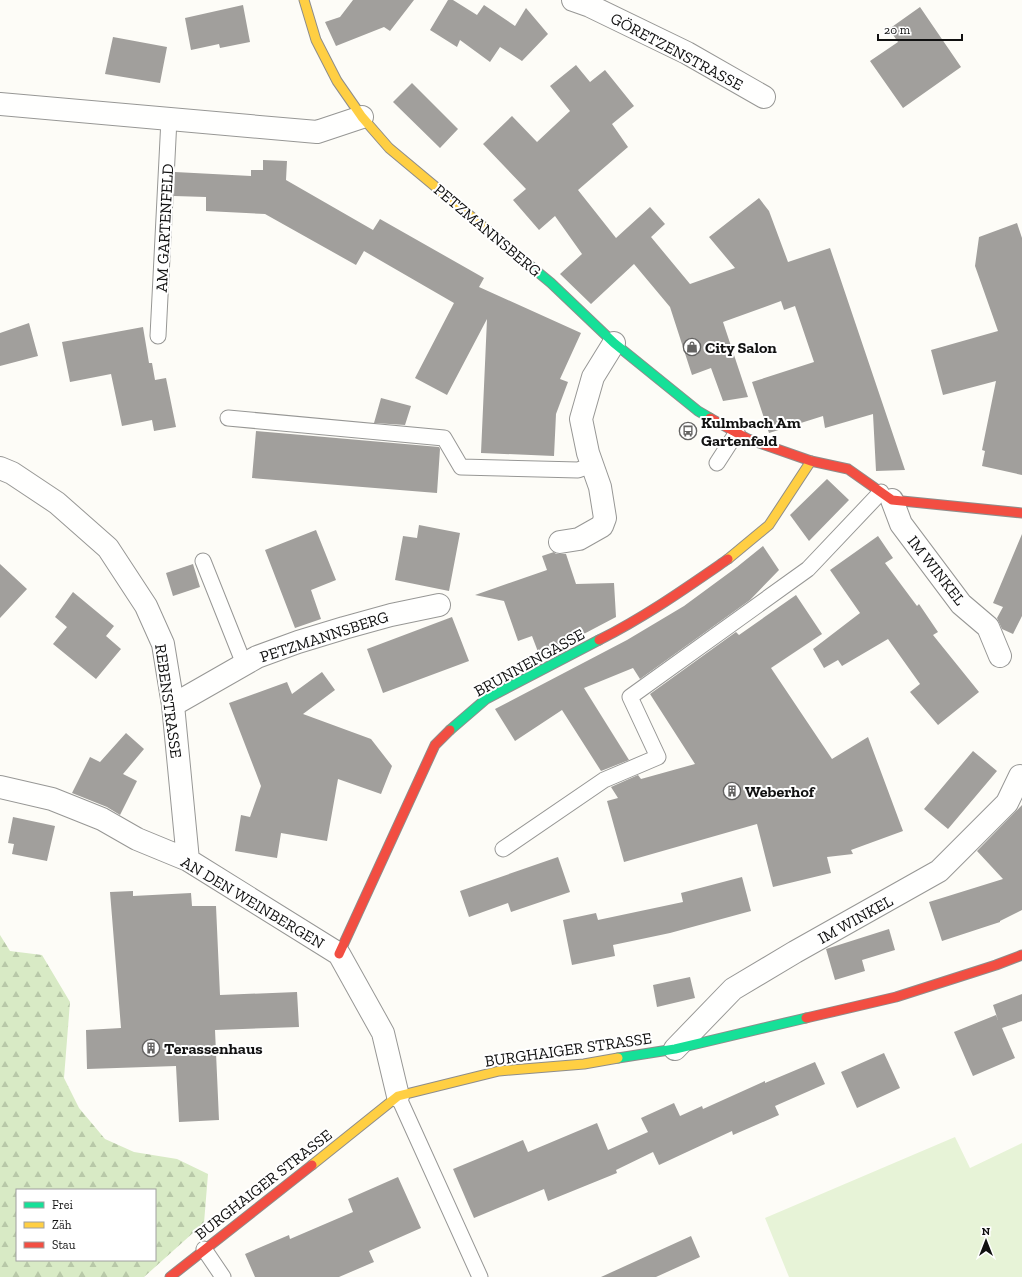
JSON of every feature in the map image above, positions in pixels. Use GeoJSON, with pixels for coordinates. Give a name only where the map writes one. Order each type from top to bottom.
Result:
{"type":"FeatureCollection","features":[{"type":"Feature","properties":{"kind":"street","name":"PETZMANNSBERG"},"geometry":{"type":"LineString","coordinates":[[304,0],[316,40],[337,81],[362,117],[389,148],[551,283],[614,343],[698,411],[748,439],[811,461],[848,469],[886,496],[1022,513]]}},
{"type":"Feature","properties":{"kind":"street","name":"GÖRETZENSTRASSE"},"geometry":{"type":"LineString","coordinates":[[586,2],[686,53],[764,97]]}},
{"type":"Feature","properties":{"kind":"street"},"geometry":{"type":"LineString","coordinates":[[0,104],[317,132],[362,117]]}},
{"type":"Feature","properties":{"kind":"street"},"geometry":{"type":"LineString","coordinates":[[560,542],[579,539],[602,526],[606,518],[600,487],[588,453],[581,419],[593,377],[614,343]]}},
{"type":"Feature","properties":{"kind":"street","name":"BRUNNENGASSE"},"geometry":{"type":"LineString","coordinates":[[339,954],[435,744],[486,699],[621,629],[677,595],[730,557],[769,525],[811,461]]}},
{"type":"Feature","properties":{"kind":"street","name":"REBENSTRASSE"},"geometry":{"type":"LineString","coordinates":[[0,468],[12,473],[57,503],[108,548],[146,606],[163,644],[173,705],[188,860]]}},
{"type":"Feature","properties":{"kind":"street","name":"IM WINKEL"},"geometry":{"type":"LineString","coordinates":[[886,496],[901,524],[961,604],[988,627],[1000,656]]}},
{"type":"Feature","properties":{"kind":"street","name":"PETZMANNSBERG"},"geometry":{"type":"LineString","coordinates":[[173,705],[256,657],[328,632],[391,615],[439,605]]}},
{"type":"Feature","properties":{"kind":"street","name":"IM WINKEL"},"geometry":{"type":"LineString","coordinates":[[675,1049],[733,989],[795,952],[939,871],[1007,803],[1020,776]]}},
{"type":"Feature","properties":{"kind":"street","name":"AN DEN WEINBERGEN"},"geometry":{"type":"LineString","coordinates":[[0,787],[52,799],[102,819],[137,839],[188,860],[339,954],[383,1033],[398,1096]]}},
{"type":"Feature","properties":{"kind":"street","name":"BURGHAIGER STRASSE"},"geometry":{"type":"LineString","coordinates":[[170,1277],[398,1096],[499,1071],[584,1064],[675,1049],[896,997],[996,965],[1022,955]]}},
{"type":"Feature","properties":{"kind":"lane","name":"AM GARTENFELD"},"geometry":{"type":"LineString","coordinates":[[158,336],[169,119]]}},
{"type":"Feature","properties":{"kind":"lane"},"geometry":{"type":"LineString","coordinates":[[228,418],[444,438],[461,467],[578,470],[592,465]]}},
{"type":"Feature","properties":{"kind":"lane"},"geometry":{"type":"LineString","coordinates":[[717,463],[737,432]]}},
{"type":"Feature","properties":{"kind":"lane"},"geometry":{"type":"LineString","coordinates":[[503,849],[604,780],[658,757],[630,697],[808,569],[886,496]]}},
{"type":"Feature","properties":{"kind":"lane"},"geometry":{"type":"LineString","coordinates":[[203,561],[244,664]]}},
{"type":"Feature","properties":{"kind":"lane"},"geometry":{"type":"LineString","coordinates":[[398,1096],[480,1277]]}},
{"type":"Feature","properties":{"kind":"lane"},"geometry":{"type":"LineString","coordinates":[[204,1249],[223,1277]]}},
{"type":"Feature","properties":{"kind":"green space"},"geometry":{"type":"Polygon","coordinates":[[[0,935],[10,951],[42,955],[70,1002],[64,1078],[79,1108],[105,1139],[134,1152],[177,1159],[208,1174],[204,1223],[144,1277],[0,1277],[0,935]]]}},
{"type":"Feature","properties":{"kind":"green space"},"geometry":{"type":"Polygon","coordinates":[[[955,1137],[970,1168],[1022,1143],[1022,1277],[789,1277],[765,1218],[955,1137]]]}},
{"type":"Feature","properties":{"kind":"building"},"geometry":{"type":"Polygon","coordinates":[[[353,0],[414,0],[390,31],[384,27],[336,46],[325,22],[340,17],[353,0]]]}},
{"type":"Feature","properties":{"kind":"building"},"geometry":{"type":"Polygon","coordinates":[[[448,0],[453,0],[477,15],[484,5],[515,26],[526,8],[548,34],[522,61],[500,47],[490,62],[460,40],[457,47],[430,30],[448,0]]]}},
{"type":"Feature","properties":{"kind":"building"},"geometry":{"type":"Polygon","coordinates":[[[243,5],[250,42],[220,48],[219,44],[191,50],[185,18],[243,5]]]}},
{"type":"Feature","properties":{"kind":"building"},"geometry":{"type":"Polygon","coordinates":[[[920,7],[961,67],[903,108],[870,61],[898,42],[889,29],[920,7]]]}},
{"type":"Feature","properties":{"kind":"building"},"geometry":{"type":"Polygon","coordinates":[[[113,37],[167,47],[160,83],[105,74],[113,37]]]}},
{"type":"Feature","properties":{"kind":"building"},"geometry":{"type":"Polygon","coordinates":[[[576,65],[590,82],[605,70],[634,106],[612,124],[628,147],[578,190],[616,238],[650,207],[665,224],[651,237],[690,284],[735,268],[709,237],[759,198],[769,211],[788,262],[830,248],[905,470],[876,471],[873,414],[825,428],[823,416],[769,433],[752,382],[814,362],[795,306],[784,310],[781,301],[723,322],[748,397],[723,401],[711,368],[692,375],[670,307],[634,264],[591,304],[560,274],[582,254],[555,216],[539,230],[513,200],[526,189],[483,144],[512,116],[537,142],[570,111],[550,86],[576,65]]]}},
{"type":"Feature","properties":{"kind":"building"},"geometry":{"type":"Polygon","coordinates":[[[412,83],[458,129],[440,148],[393,102],[412,83]]]}},
{"type":"Feature","properties":{"kind":"building"},"geometry":{"type":"Polygon","coordinates":[[[263,160],[287,161],[286,180],[373,230],[380,219],[484,278],[479,287],[581,333],[560,379],[568,382],[556,414],[554,456],[481,453],[487,319],[447,395],[415,378],[454,303],[364,251],[356,265],[265,214],[206,211],[206,197],[174,196],[175,172],[251,176],[251,170],[263,170],[263,160]]]}},
{"type":"Feature","properties":{"kind":"building"},"geometry":{"type":"Polygon","coordinates":[[[1017,223],[1022,238],[1022,475],[982,466],[985,451],[982,450],[996,381],[943,395],[931,350],[998,331],[975,266],[979,237],[1017,223]]]}},
{"type":"Feature","properties":{"kind":"building"},"geometry":{"type":"Polygon","coordinates":[[[29,323],[38,356],[0,366],[0,333],[29,323]]]}},
{"type":"Feature","properties":{"kind":"building"},"geometry":{"type":"Polygon","coordinates":[[[143,327],[149,363],[152,363],[155,380],[166,378],[176,427],[154,431],[152,420],[122,426],[111,374],[70,382],[62,342],[143,327]]]}},
{"type":"Feature","properties":{"kind":"building"},"geometry":{"type":"Polygon","coordinates":[[[381,398],[411,406],[405,425],[374,423],[381,398]]]}},
{"type":"Feature","properties":{"kind":"building"},"geometry":{"type":"Polygon","coordinates":[[[256,431],[439,447],[437,493],[252,478],[256,431]]]}},
{"type":"Feature","properties":{"kind":"building"},"geometry":{"type":"Polygon","coordinates":[[[827,479],[849,500],[809,541],[790,515],[827,479]]]}},
{"type":"Feature","properties":{"kind":"building"},"geometry":{"type":"Polygon","coordinates":[[[419,525],[460,533],[449,591],[395,580],[403,536],[417,538],[419,525]]]}},
{"type":"Feature","properties":{"kind":"building"},"geometry":{"type":"Polygon","coordinates":[[[316,530],[336,580],[311,590],[321,619],[295,628],[265,550],[316,530]]]}},
{"type":"Feature","properties":{"kind":"building"},"geometry":{"type":"Polygon","coordinates":[[[1022,534],[1022,616],[1013,634],[1002,629],[997,618],[1003,607],[993,603],[1022,534]]]}},
{"type":"Feature","properties":{"kind":"building"},"geometry":{"type":"Polygon","coordinates":[[[878,536],[893,558],[885,563],[917,606],[919,604],[938,632],[933,635],[979,692],[938,725],[910,692],[920,684],[888,639],[842,666],[838,660],[824,668],[813,649],[860,613],[830,570],[878,536]]]}},
{"type":"Feature","properties":{"kind":"building"},"geometry":{"type":"Polygon","coordinates":[[[763,546],[779,570],[750,600],[640,679],[633,668],[584,688],[629,760],[601,771],[562,710],[515,741],[495,709],[627,640],[684,606],[763,546]]]}},
{"type":"Feature","properties":{"kind":"building"},"geometry":{"type":"Polygon","coordinates":[[[554,552],[556,554],[566,554],[576,584],[614,583],[616,617],[540,657],[532,636],[518,641],[504,601],[475,595],[547,570],[542,556],[554,552]]]}},
{"type":"Feature","properties":{"kind":"building"},"geometry":{"type":"Polygon","coordinates":[[[0,564],[27,589],[0,618],[0,564]]]}},
{"type":"Feature","properties":{"kind":"building"},"geometry":{"type":"Polygon","coordinates":[[[193,564],[200,587],[173,596],[166,573],[193,564]]]}},
{"type":"Feature","properties":{"kind":"building"},"geometry":{"type":"Polygon","coordinates":[[[73,592],[114,626],[106,636],[121,649],[96,679],[53,644],[67,627],[55,617],[73,592]]]}},
{"type":"Feature","properties":{"kind":"building"},"geometry":{"type":"Polygon","coordinates":[[[796,595],[822,634],[771,668],[832,759],[868,737],[903,831],[851,850],[853,854],[827,857],[831,873],[773,887],[757,824],[624,862],[607,801],[618,798],[611,787],[638,775],[641,779],[695,764],[650,694],[736,632],[739,635],[796,595]]]}},
{"type":"Feature","properties":{"kind":"building"},"geometry":{"type":"Polygon","coordinates":[[[452,617],[469,661],[383,693],[367,649],[452,617]]]}},
{"type":"Feature","properties":{"kind":"building"},"geometry":{"type":"Polygon","coordinates":[[[322,672],[335,690],[303,714],[371,739],[392,766],[381,794],[338,779],[327,841],[281,833],[277,858],[235,851],[241,815],[250,817],[261,786],[229,703],[287,682],[292,694],[322,672]]]}},
{"type":"Feature","properties":{"kind":"building"},"geometry":{"type":"Polygon","coordinates":[[[126,733],[144,749],[123,774],[137,781],[120,815],[107,807],[72,793],[90,757],[100,762],[126,733]]]}},
{"type":"Feature","properties":{"kind":"building"},"geometry":{"type":"Polygon","coordinates":[[[973,751],[997,771],[948,829],[924,809],[973,751]]]}},
{"type":"Feature","properties":{"kind":"building"},"geometry":{"type":"Polygon","coordinates":[[[1022,805],[1022,910],[1000,922],[942,941],[929,902],[1003,879],[977,851],[1022,805]]]}},
{"type":"Feature","properties":{"kind":"building"},"geometry":{"type":"Polygon","coordinates":[[[13,817],[55,826],[47,861],[12,854],[14,844],[8,843],[13,817]]]}},
{"type":"Feature","properties":{"kind":"building"},"geometry":{"type":"Polygon","coordinates":[[[558,857],[570,892],[511,912],[508,903],[469,917],[460,891],[558,857]]]}},
{"type":"Feature","properties":{"kind":"building"},"geometry":{"type":"Polygon","coordinates":[[[742,877],[751,911],[670,933],[613,945],[615,956],[572,965],[563,920],[596,913],[598,920],[683,902],[681,893],[742,877]]]}},
{"type":"Feature","properties":{"kind":"building"},"geometry":{"type":"Polygon","coordinates":[[[133,891],[133,896],[191,893],[192,906],[216,906],[220,995],[297,992],[299,1027],[215,1030],[219,1120],[179,1122],[176,1066],[87,1069],[86,1030],[121,1028],[110,892],[133,891]]]}},
{"type":"Feature","properties":{"kind":"building"},"geometry":{"type":"Polygon","coordinates":[[[889,929],[895,950],[862,960],[865,971],[835,980],[826,949],[889,929]]]}},
{"type":"Feature","properties":{"kind":"building"},"geometry":{"type":"Polygon","coordinates":[[[690,977],[695,998],[657,1007],[653,985],[690,977]]]}},
{"type":"Feature","properties":{"kind":"building"},"geometry":{"type":"Polygon","coordinates":[[[1022,994],[1022,1021],[1002,1028],[1015,1058],[973,1076],[954,1032],[996,1015],[998,1020],[993,1005],[1022,994]]]}},
{"type":"Feature","properties":{"kind":"building"},"geometry":{"type":"Polygon","coordinates":[[[884,1053],[900,1088],[857,1108],[841,1072],[884,1053]]]}},
{"type":"Feature","properties":{"kind":"building"},"geometry":{"type":"Polygon","coordinates":[[[815,1062],[825,1084],[775,1106],[779,1115],[733,1135],[732,1131],[659,1165],[653,1152],[616,1170],[617,1173],[548,1201],[544,1189],[474,1218],[453,1169],[523,1140],[528,1152],[597,1123],[608,1150],[648,1132],[641,1118],[674,1103],[680,1116],[702,1106],[703,1109],[765,1081],[765,1083],[815,1062]]]}},
{"type":"Feature","properties":{"kind":"building"},"geometry":{"type":"Polygon","coordinates":[[[398,1177],[421,1228],[369,1251],[374,1262],[339,1277],[255,1277],[245,1254],[289,1235],[290,1239],[353,1212],[348,1199],[398,1177]]]}},
{"type":"Feature","properties":{"kind":"building"},"geometry":{"type":"Polygon","coordinates":[[[691,1236],[700,1257],[656,1277],[601,1277],[691,1236]]]}},
{"type":"Feature","properties":{"kind":"traffic: fast"},"geometry":{"type":"LineString","coordinates":[[516,254],[551,283],[614,343],[698,411],[710,418]]}},
{"type":"Feature","properties":{"kind":"traffic: fast"},"geometry":{"type":"LineString","coordinates":[[450,730],[486,699],[599,640]]}},
{"type":"Feature","properties":{"kind":"traffic: fast"},"geometry":{"type":"LineString","coordinates":[[618,1058],[675,1049],[806,1018]]}},
{"type":"Feature","properties":{"kind":"traffic: slow"},"geometry":{"type":"LineString","coordinates":[[304,0],[316,40],[337,81],[362,117],[389,148],[516,254]]}},
{"type":"Feature","properties":{"kind":"traffic: slow"},"geometry":{"type":"LineString","coordinates":[[728,559],[769,525],[811,461]]}},
{"type":"Feature","properties":{"kind":"traffic: slow"},"geometry":{"type":"LineString","coordinates":[[312,1165],[398,1096],[499,1071],[584,1064],[618,1058]]}},
{"type":"Feature","properties":{"kind":"traffic: jam"},"geometry":{"type":"LineString","coordinates":[[710,418],[748,439],[811,461],[848,469],[892,500],[1022,513]]}},
{"type":"Feature","properties":{"kind":"traffic: jam"},"geometry":{"type":"LineString","coordinates":[[599,640],[649,612],[728,559]]}},
{"type":"Feature","properties":{"kind":"traffic: jam"},"geometry":{"type":"LineString","coordinates":[[339,954],[435,745],[450,730]]}},
{"type":"Feature","properties":{"kind":"traffic: jam"},"geometry":{"type":"LineString","coordinates":[[806,1018],[896,997],[996,965],[1022,955]]}},
{"type":"Feature","properties":{"kind":"traffic: jam"},"geometry":{"type":"LineString","coordinates":[[170,1277],[312,1165]]}},
{"type":"Feature","properties":{"kind":"place","name":"City Salon"},"geometry":{"type":"Point","coordinates":[692,347]}},
{"type":"Feature","properties":{"kind":"place","name":"Kulmbach Am Gartenfeld"},"geometry":{"type":"Point","coordinates":[688,431]}},
{"type":"Feature","properties":{"kind":"place","name":"Weberhof"},"geometry":{"type":"Point","coordinates":[732,791]}},
{"type":"Feature","properties":{"kind":"place","name":"Terassenhaus"},"geometry":{"type":"Point","coordinates":[151,1048]}}]}
